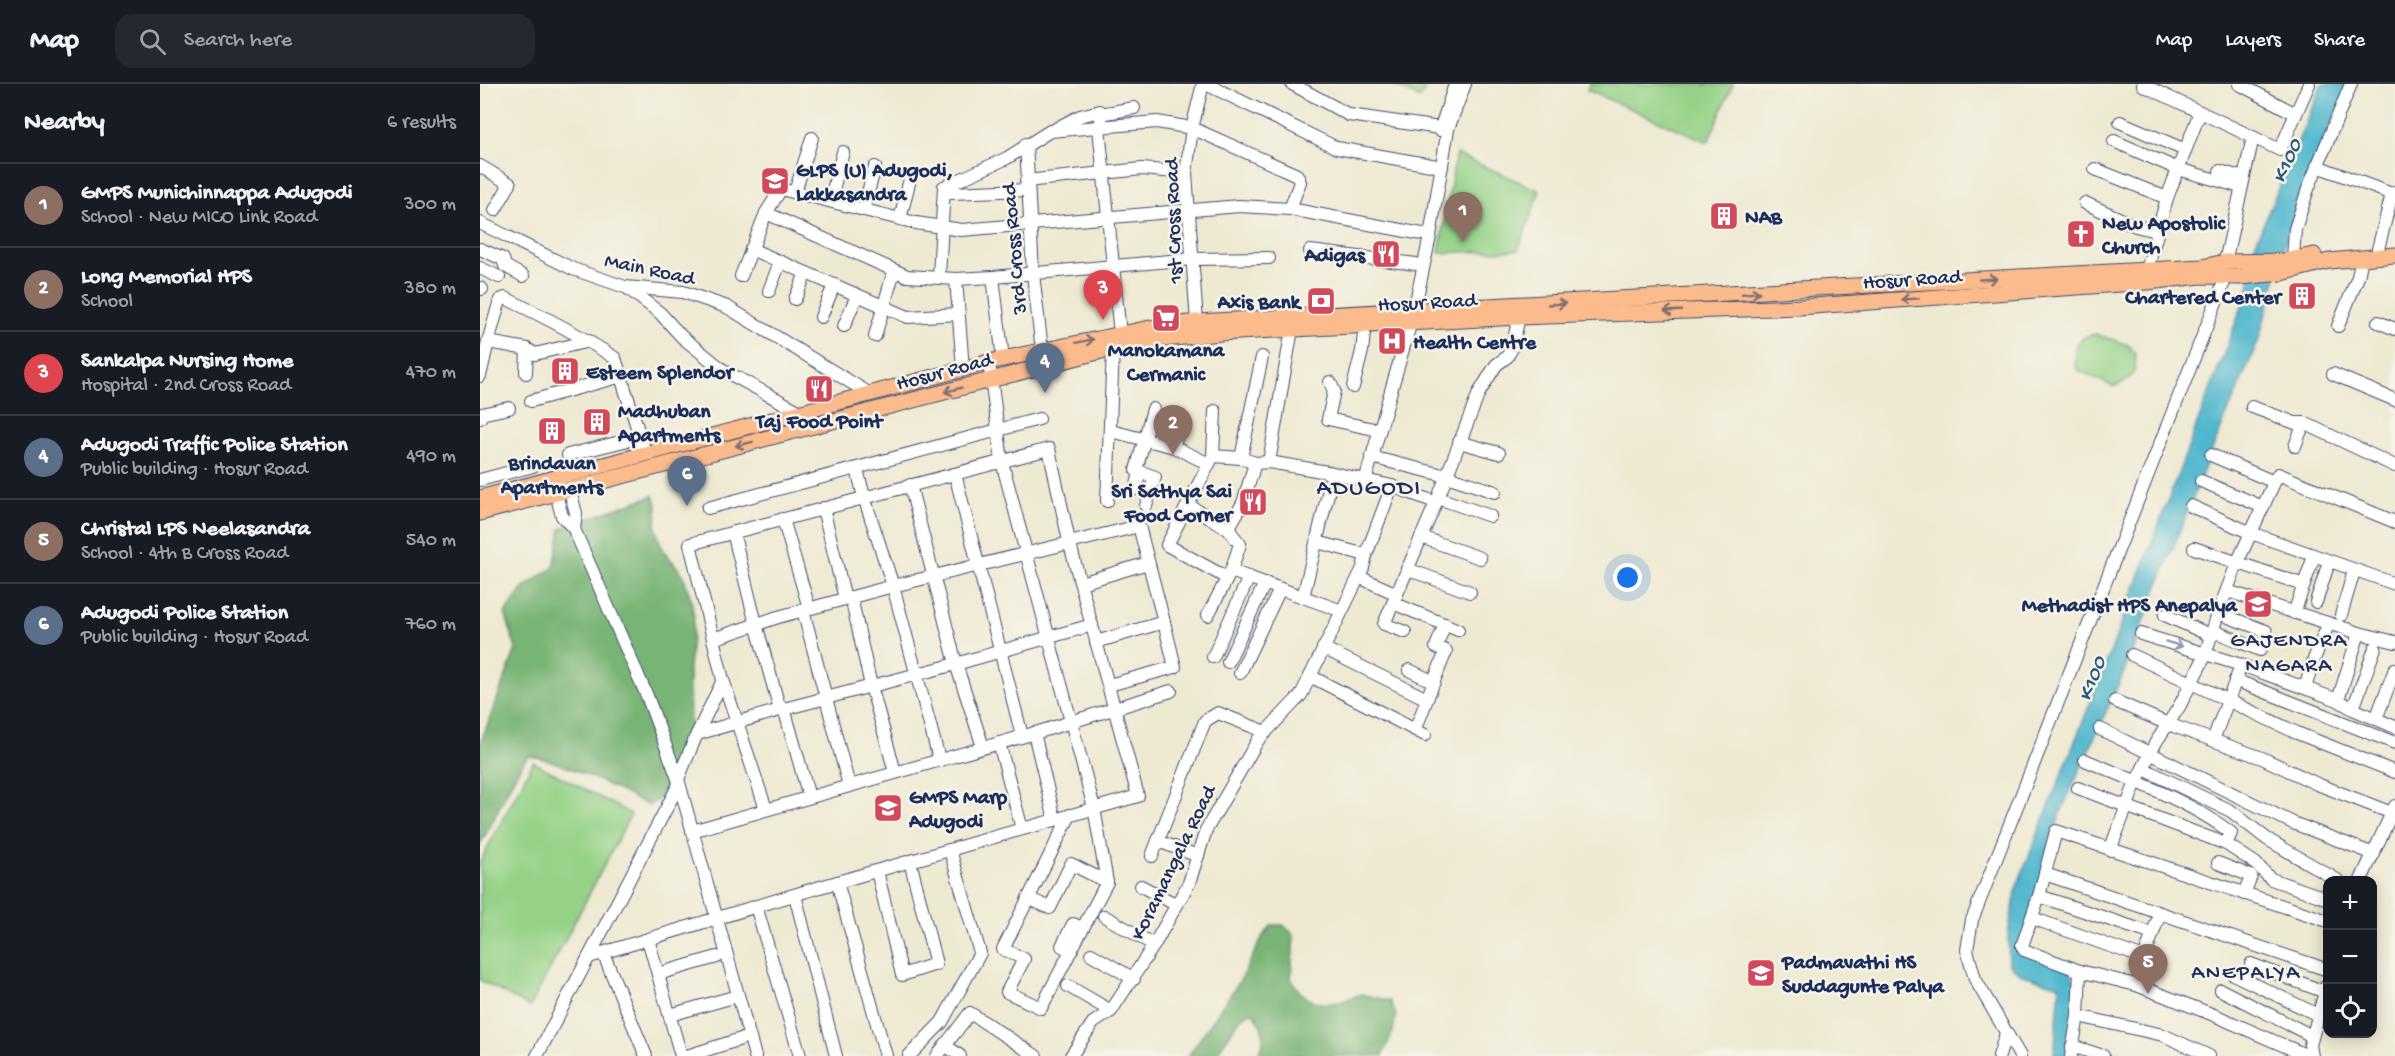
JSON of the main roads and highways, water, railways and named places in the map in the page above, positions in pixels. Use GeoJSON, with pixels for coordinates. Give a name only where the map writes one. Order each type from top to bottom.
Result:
{"type":"FeatureCollection","features":[{"type":"Feature","properties":{"kind":"main road","name":"Hosur Road"},"geometry":{"type":"LineString","coordinates":[[480,498],[628,457],[643,447],[802,413],[996,360],[1155,327],[1197,322],[1519,317],[1799,307],[2148,282],[2200,276],[2331,252],[2395,248]]}},
{"type":"Feature","properties":{"kind":"main road","name":"Hosur Road"},"geometry":{"type":"LineString","coordinates":[[480,513],[1113,348],[1176,337],[1365,325],[1409,317],[2147,270],[2202,267],[2282,273],[2329,261],[2395,255]]}},
{"type":"Feature","properties":{"kind":"main road"},"geometry":{"type":"LineString","coordinates":[[628,457],[632,473]]}},
{"type":"Feature","properties":{"kind":"water","name":"K100"},"geometry":{"type":"Polygon","coordinates":[[[2322,84],[2348,84],[2289,229],[2258,342],[2208,459],[2124,672],[2060,814],[2019,949],[2067,969],[2075,985],[2076,1010],[2069,1056],[2054,1056],[2060,986],[2023,975],[2009,965],[2008,934],[2017,886],[2105,666],[2250,285],[2253,249],[2322,84]]]}},
{"type":"Feature","properties":{"kind":"place","name":"GLPS (U) Adugodi, Lakkasandra"},"geometry":{"type":"Point","coordinates":[775,181]}},
{"type":"Feature","properties":{"kind":"place","name":"NAB"},"geometry":{"type":"Point","coordinates":[1724,216]}},
{"type":"Feature","properties":{"kind":"place","name":"New Apostolic Church"},"geometry":{"type":"Point","coordinates":[2081,234]}},
{"type":"Feature","properties":{"kind":"place","name":"GMPS Munichinnappa Adugodi"},"geometry":{"type":"Point","coordinates":[1463,242]}},
{"type":"Feature","properties":{"kind":"place","name":"Adigas"},"geometry":{"type":"Point","coordinates":[1386,254]}},
{"type":"Feature","properties":{"kind":"place","name":"Chartered Center"},"geometry":{"type":"Point","coordinates":[2302,296]}},
{"type":"Feature","properties":{"kind":"place","name":"Axis Bank"},"geometry":{"type":"Point","coordinates":[1321,301]}},
{"type":"Feature","properties":{"kind":"place","name":"Manokamana Cermanic"},"geometry":{"type":"Point","coordinates":[1166,318]}},
{"type":"Feature","properties":{"kind":"place","name":"Sankalpa Nursing Home"},"geometry":{"type":"Point","coordinates":[1103,320]}},
{"type":"Feature","properties":{"kind":"place","name":"Health Centre"},"geometry":{"type":"Point","coordinates":[1392,341]}},
{"type":"Feature","properties":{"kind":"place","name":"Esteem Splendor"},"geometry":{"type":"Point","coordinates":[565,371]}},
{"type":"Feature","properties":{"kind":"place","name":"Taj Food Point"},"geometry":{"type":"Point","coordinates":[819,389]}},
{"type":"Feature","properties":{"kind":"place","name":"Adugodi Traffic Police Station"},"geometry":{"type":"Point","coordinates":[1045,393]}},
{"type":"Feature","properties":{"kind":"place","name":"Madhuban Apartments"},"geometry":{"type":"Point","coordinates":[597,422]}},
{"type":"Feature","properties":{"kind":"place","name":"Brindavan Apartments"},"geometry":{"type":"Point","coordinates":[552,431]}},
{"type":"Feature","properties":{"kind":"place","name":"Long Memorial HPS"},"geometry":{"type":"Point","coordinates":[1173,455]}},
{"type":"Feature","properties":{"kind":"place","name":"Sri Sathya Sai Food Corner"},"geometry":{"type":"Point","coordinates":[1253,502]}},
{"type":"Feature","properties":{"kind":"place","name":"Adugodi Police Station"},"geometry":{"type":"Point","coordinates":[687,506]}},
{"type":"Feature","properties":{"kind":"place","name":"Methadist HPS Anepalya"},"geometry":{"type":"Point","coordinates":[2258,604]}},
{"type":"Feature","properties":{"kind":"place","name":"GMPS Marp Adugodi"},"geometry":{"type":"Point","coordinates":[888,808]}},
{"type":"Feature","properties":{"kind":"place","name":"Padmavathi HS Suddagunte Palya"},"geometry":{"type":"Point","coordinates":[1761,973]}},
{"type":"Feature","properties":{"kind":"place","name":"Christal LPS Neelasandra"},"geometry":{"type":"Point","coordinates":[2148,994]}},
{"type":"Feature","properties":{"kind":"district","name":"ADUGODI"},"geometry":{"type":"Point","coordinates":[1369,486]}},
{"type":"Feature","properties":{"kind":"district","name":"GAJENDRA NAGARA"},"geometry":{"type":"Point","coordinates":[2289,650]}},
{"type":"Feature","properties":{"kind":"district","name":"ANEPALYA"},"geometry":{"type":"Point","coordinates":[2246,970]}}]}
